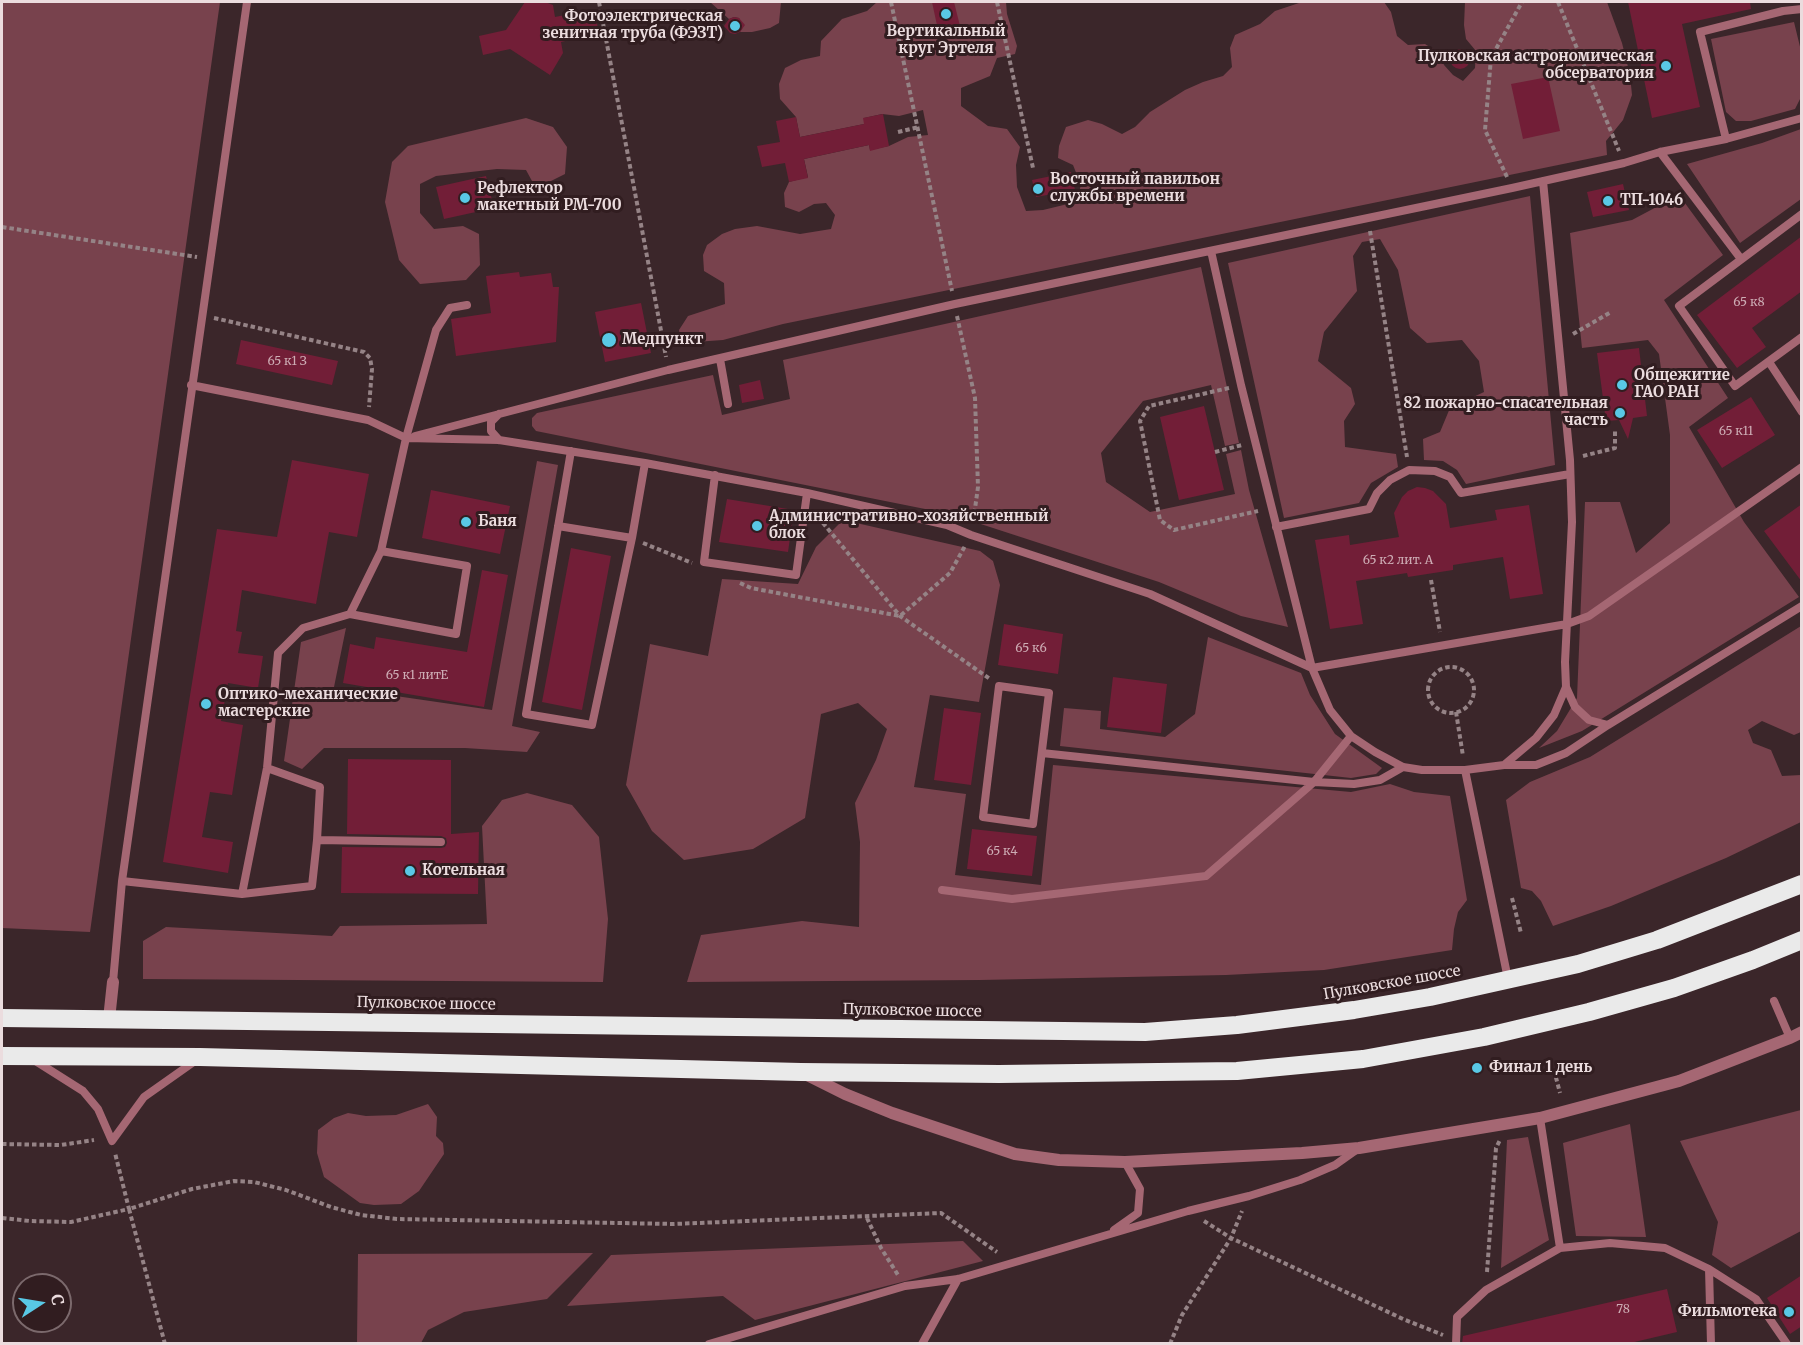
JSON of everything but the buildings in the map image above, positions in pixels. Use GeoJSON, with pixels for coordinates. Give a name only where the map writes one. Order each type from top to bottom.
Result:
{"type":"FeatureCollection","features":[{"type":"Feature","properties":{"kind":"highway","name":"Пулковское шоссе"},"geometry":{"type":"LineString","coordinates":[[2,1018],[1145,1032],[1237,1025],[1354,1010],[1430,997],[1578,964],[1657,940],[1802,884]]}},
{"type":"Feature","properties":{"kind":"highway"},"geometry":{"type":"LineString","coordinates":[[2,1056],[200,1057],[801,1072],[999,1074],[1237,1071],[1363,1059],[1484,1037],[1589,1012],[1674,988],[1802,940]]}},
{"type":"Feature","properties":{"kind":"street"},"geometry":{"type":"LineString","coordinates":[[109,1019],[113,982]]}},
{"type":"Feature","properties":{"kind":"street"},"geometry":{"type":"LineString","coordinates":[[801,1072],[845,1094],[892,1113],[1015,1154],[1059,1160],[1125,1162],[1302,1154],[1359,1148],[1540,1118],[1679,1081],[1802,1032]]}},
{"type":"Feature","properties":{"kind":"lane"},"geometry":{"type":"LineString","coordinates":[[113,982],[122,880],[247,2]]}},
{"type":"Feature","properties":{"kind":"lane"},"geometry":{"type":"LineString","coordinates":[[1725,140],[1700,32],[1783,11],[1802,9]]}},
{"type":"Feature","properties":{"kind":"lane"},"geometry":{"type":"LineString","coordinates":[[406,438],[668,370],[955,304],[1512,188],[1624,163],[1660,152],[1725,140],[1802,118]]}},
{"type":"Feature","properties":{"kind":"lane"},"geometry":{"type":"LineString","coordinates":[[1660,152],[1741,259]]}},
{"type":"Feature","properties":{"kind":"lane"},"geometry":{"type":"LineString","coordinates":[[1504,765],[1542,730],[1554,715],[1566,687],[1572,522],[1570,460],[1543,181]]}},
{"type":"Feature","properties":{"kind":"lane"},"geometry":{"type":"LineString","coordinates":[[1802,214],[1679,306],[1735,386],[1802,337]]}},
{"type":"Feature","properties":{"kind":"lane"},"geometry":{"type":"LineString","coordinates":[[1211,251],[1241,385],[1312,668],[1330,710],[1351,736],[1375,752],[1403,767],[1422,770],[1465,770],[1504,765],[1536,765],[1566,753],[1802,606]]}},
{"type":"Feature","properties":{"kind":"lane"},"geometry":{"type":"LineString","coordinates":[[350,614],[381,551],[406,438],[436,330],[450,308],[466,305]]}},
{"type":"Feature","properties":{"kind":"lane"},"geometry":{"type":"LineString","coordinates":[[720,359],[728,404]]}},
{"type":"Feature","properties":{"kind":"lane"},"geometry":{"type":"LineString","coordinates":[[1769,362],[1802,412]]}},
{"type":"Feature","properties":{"kind":"lane"},"geometry":{"type":"LineString","coordinates":[[191,385],[368,420],[406,438],[499,440],[571,451],[715,475],[806,498],[947,525],[1150,594],[1312,668],[1567,624],[1589,616],[1802,467]]}},
{"type":"Feature","properties":{"kind":"lane"},"geometry":{"type":"LineString","coordinates":[[499,440],[491,431],[491,422],[501,413]]}},
{"type":"Feature","properties":{"kind":"lane"},"geometry":{"type":"LineString","coordinates":[[571,451],[526,714],[592,725],[632,538],[645,463]]}},
{"type":"Feature","properties":{"kind":"lane"},"geometry":{"type":"LineString","coordinates":[[1276,527],[1369,509],[1377,493],[1390,480],[1409,470],[1435,471],[1450,477],[1461,493],[1570,474]]}},
{"type":"Feature","properties":{"kind":"lane"},"geometry":{"type":"LineString","coordinates":[[715,475],[704,562],[796,575],[806,498]]}},
{"type":"Feature","properties":{"kind":"lane"},"geometry":{"type":"LineString","coordinates":[[558,526],[632,538]]}},
{"type":"Feature","properties":{"kind":"lane"},"geometry":{"type":"LineString","coordinates":[[243,894],[267,768],[278,652],[303,628],[350,614],[456,633],[467,566],[381,551]]}},
{"type":"Feature","properties":{"kind":"lane"},"geometry":{"type":"LineString","coordinates":[[999,686],[1049,693],[1033,824],[983,818],[999,686]]}},
{"type":"Feature","properties":{"kind":"lane"},"geometry":{"type":"LineString","coordinates":[[1566,687],[1575,707],[1589,720],[1608,725]]}},
{"type":"Feature","properties":{"kind":"lane"},"geometry":{"type":"LineString","coordinates":[[942,890],[1012,899],[1206,876],[1314,782],[1351,736]]}},
{"type":"Feature","properties":{"kind":"lane"},"geometry":{"type":"LineString","coordinates":[[1042,753],[1314,782],[1354,784],[1380,780],[1403,767]]}},
{"type":"Feature","properties":{"kind":"lane"},"geometry":{"type":"LineString","coordinates":[[122,880],[243,894],[312,886],[320,787],[267,768]]}},
{"type":"Feature","properties":{"kind":"lane"},"geometry":{"type":"LineString","coordinates":[[1465,770],[1508,979]]}},
{"type":"Feature","properties":{"kind":"lane"},"geometry":{"type":"LineString","coordinates":[[317,840],[441,842]]}},
{"type":"Feature","properties":{"kind":"lane"},"geometry":{"type":"LineString","coordinates":[[1774,1001],[1790,1038]]}},
{"type":"Feature","properties":{"kind":"lane"},"geometry":{"type":"LineString","coordinates":[[28,1056],[83,1091],[98,1109],[112,1141]]}},
{"type":"Feature","properties":{"kind":"lane"},"geometry":{"type":"LineString","coordinates":[[112,1141],[144,1097],[200,1057]]}},
{"type":"Feature","properties":{"kind":"lane"},"geometry":{"type":"LineString","coordinates":[[1540,1118],[1560,1248]]}},
{"type":"Feature","properties":{"kind":"lane"},"geometry":{"type":"LineString","coordinates":[[709,1344],[905,1287],[958,1279],[1188,1211],[1249,1196],[1300,1180],[1335,1165],[1359,1148]]}},
{"type":"Feature","properties":{"kind":"lane"},"geometry":{"type":"LineString","coordinates":[[1109,1234],[1138,1213],[1140,1189],[1125,1162]]}},
{"type":"Feature","properties":{"kind":"lane"},"geometry":{"type":"LineString","coordinates":[[1456,1342],[1457,1317],[1486,1290],[1560,1248],[1610,1243],[1665,1248],[1709,1269],[1756,1299],[1787,1344]]}},
{"type":"Feature","properties":{"kind":"lane"},"geometry":{"type":"LineString","coordinates":[[1709,1269],[1711,1344]]}},
{"type":"Feature","properties":{"kind":"lane"},"geometry":{"type":"LineString","coordinates":[[922,1344],[958,1279]]}},
{"type":"Feature","properties":{"kind":"path"},"geometry":{"type":"LineString","coordinates":[[599,2],[668,370]]}},
{"type":"Feature","properties":{"kind":"path"},"geometry":{"type":"LineString","coordinates":[[891,2],[955,304]]}},
{"type":"Feature","properties":{"kind":"path"},"geometry":{"type":"LineString","coordinates":[[997,2],[1033,168]]}},
{"type":"Feature","properties":{"kind":"path"},"geometry":{"type":"LineString","coordinates":[[1512,188],[1485,130],[1491,58],[1522,2]]}},
{"type":"Feature","properties":{"kind":"path"},"geometry":{"type":"LineString","coordinates":[[1558,2],[1624,163]]}},
{"type":"Feature","properties":{"kind":"path"},"geometry":{"type":"LineString","coordinates":[[898,132],[919,128]]}},
{"type":"Feature","properties":{"kind":"path"},"geometry":{"type":"LineString","coordinates":[[1368,218],[1409,470]]}},
{"type":"Feature","properties":{"kind":"path"},"geometry":{"type":"LineString","coordinates":[[2,227],[210,259]]}},
{"type":"Feature","properties":{"kind":"path"},"geometry":{"type":"LineString","coordinates":[[1557,344],[1564,337],[1611,312]]}},
{"type":"Feature","properties":{"kind":"path"},"geometry":{"type":"LineString","coordinates":[[201,315],[364,352],[370,358],[372,369],[368,420]]}},
{"type":"Feature","properties":{"kind":"path"},"geometry":{"type":"LineString","coordinates":[[1241,385],[1149,406],[1140,421],[1160,520],[1174,530],[1271,508]]}},
{"type":"Feature","properties":{"kind":"path"},"geometry":{"type":"LineString","coordinates":[[1570,460],[1615,448],[1615,431]]}},
{"type":"Feature","properties":{"kind":"path"},"geometry":{"type":"LineString","coordinates":[[1215,452],[1255,442]]}},
{"type":"Feature","properties":{"kind":"path"},"geometry":{"type":"LineString","coordinates":[[806,498],[900,616],[999,686]]}},
{"type":"Feature","properties":{"kind":"path"},"geometry":{"type":"LineString","coordinates":[[1431,580],[1446,668]]}},
{"type":"Feature","properties":{"kind":"path"},"geometry":{"type":"LineString","coordinates":[[1455,667],[1463,671],[1473,685],[1470,702],[1464,709],[1456,712],[1438,709],[1432,703],[1429,695],[1428,686],[1432,678],[1438,671],[1446,668],[1455,667]]}},
{"type":"Feature","properties":{"kind":"path"},"geometry":{"type":"LineString","coordinates":[[1456,712],[1465,770]]}},
{"type":"Feature","properties":{"kind":"path"},"geometry":{"type":"LineString","coordinates":[[1512,898],[1521,933]]}},
{"type":"Feature","properties":{"kind":"path"},"geometry":{"type":"LineString","coordinates":[[1554,1070],[1560,1093]]}},
{"type":"Feature","properties":{"kind":"path"},"geometry":{"type":"LineString","coordinates":[[2,1144],[62,1145],[94,1140]]}},
{"type":"Feature","properties":{"kind":"path"},"geometry":{"type":"LineString","coordinates":[[112,1141],[165,1344]]}},
{"type":"Feature","properties":{"kind":"path"},"geometry":{"type":"LineString","coordinates":[[1486,1290],[1496,1148]]}},
{"type":"Feature","properties":{"kind":"path"},"geometry":{"type":"LineString","coordinates":[[2,1218],[71,1222],[129,1209],[192,1189],[234,1181],[254,1182],[286,1190],[331,1207],[361,1215],[397,1218],[674,1224],[867,1218],[941,1213],[987,1244],[1011,1264]]}},
{"type":"Feature","properties":{"kind":"path"},"geometry":{"type":"LineString","coordinates":[[1170,1344],[1182,1315],[1231,1239],[1249,1196]]}},
{"type":"Feature","properties":{"kind":"path"},"geometry":{"type":"LineString","coordinates":[[1188,1211],[1231,1239],[1456,1342]]}},
{"type":"Feature","properties":{"kind":"path"},"geometry":{"type":"LineString","coordinates":[[867,1218],[881,1248],[905,1287]]}},
{"type":"Feature","properties":{"kind":"shaded area"},"geometry":{"type":"Polygon","coordinates":[[[2,2],[220,2],[90,932],[2,928],[2,2]]]}},
{"type":"Feature","properties":{"kind":"shaded area"},"geometry":{"type":"Polygon","coordinates":[[[710,2],[781,2],[779,23],[770,28],[740,32],[743,27],[739,18],[729,19],[710,2]]]}},
{"type":"Feature","properties":{"kind":"shaded area"},"geometry":{"type":"Polygon","coordinates":[[[877,2],[1006,2],[1007,14],[1017,46],[1015,54],[997,58],[990,76],[961,88],[961,106],[988,126],[1007,129],[1020,147],[1016,165],[1017,187],[1026,211],[1043,210],[1076,202],[1081,185],[1073,165],[1058,158],[1059,146],[1066,127],[1088,120],[1122,134],[1135,127],[1150,112],[1185,90],[1223,76],[1232,67],[1230,48],[1235,35],[1260,24],[1275,11],[1302,2],[1384,2],[1391,12],[1397,36],[1408,45],[1425,44],[1439,53],[1444,65],[1453,75],[1463,81],[1475,68],[1476,51],[1466,39],[1465,2],[1607,2],[1622,43],[1630,75],[1632,95],[1623,120],[1606,141],[1607,155],[783,324],[723,340],[681,343],[679,330],[688,316],[725,304],[724,283],[704,271],[703,255],[707,245],[722,234],[735,229],[757,226],[800,234],[831,229],[835,215],[826,203],[814,204],[799,212],[785,207],[784,193],[789,182],[808,177],[804,159],[869,145],[870,150],[889,146],[908,137],[928,135],[923,110],[899,116],[882,114],[864,118],[864,124],[800,137],[796,117],[780,99],[779,84],[785,68],[801,60],[820,56],[821,41],[842,19],[867,11],[877,2]]]}},
{"type":"Feature","properties":{"kind":"shaded area"},"geometry":{"type":"Polygon","coordinates":[[[1794,22],[1802,55],[1801,97],[1795,109],[1751,121],[1736,121],[1726,112],[1711,39],[1794,22]]]}},
{"type":"Feature","properties":{"kind":"shaded area"},"geometry":{"type":"Polygon","coordinates":[[[526,118],[553,127],[567,147],[565,174],[541,186],[532,181],[526,170],[497,169],[436,176],[420,184],[420,213],[434,229],[463,226],[479,234],[480,265],[466,280],[420,284],[399,260],[385,202],[392,162],[408,146],[526,118]]]}},
{"type":"Feature","properties":{"kind":"shaded area"},"geometry":{"type":"Polygon","coordinates":[[[1801,129],[1801,199],[1740,243],[1687,164],[1762,143],[1801,129]]]}},
{"type":"Feature","properties":{"kind":"shaded area"},"geometry":{"type":"Polygon","coordinates":[[[1679,195],[1723,255],[1664,300],[1728,398],[1689,427],[1744,522],[1799,597],[1582,731],[1539,748],[1557,731],[1577,698],[1585,502],[1620,502],[1636,553],[1670,523],[1670,435],[1659,354],[1648,340],[1582,348],[1570,233],[1632,220],[1679,195]]]}},
{"type":"Feature","properties":{"kind":"shaded area"},"geometry":{"type":"Polygon","coordinates":[[[1530,196],[1555,465],[1466,484],[1457,470],[1443,461],[1424,460],[1423,439],[1440,432],[1450,408],[1484,392],[1479,361],[1462,340],[1427,343],[1410,328],[1398,270],[1380,239],[1362,242],[1353,256],[1357,291],[1324,332],[1318,361],[1351,388],[1355,404],[1344,421],[1345,447],[1396,454],[1398,467],[1371,483],[1359,503],[1284,518],[1228,263],[1530,196]]]}},
{"type":"Feature","properties":{"kind":"shaded area"},"geometry":{"type":"Polygon","coordinates":[[[1201,267],[1239,443],[1225,446],[1211,385],[1143,401],[1101,453],[1106,482],[1150,512],[1235,494],[1226,454],[1241,450],[1249,490],[1288,627],[1241,616],[1159,582],[950,514],[536,431],[532,426],[532,418],[537,413],[713,375],[722,415],[790,399],[783,360],[1201,267]]]}},
{"type":"Feature","properties":{"kind":"shaded area"},"geometry":{"type":"Polygon","coordinates":[[[537,461],[558,465],[512,726],[540,732],[527,752],[465,748],[324,748],[302,769],[284,761],[301,642],[346,628],[334,687],[492,710],[537,461]]]}},
{"type":"Feature","properties":{"kind":"shaded area"},"geometry":{"type":"Polygon","coordinates":[[[843,520],[980,551],[993,561],[1000,585],[979,702],[930,695],[914,787],[966,794],[955,875],[1041,885],[1053,765],[1351,792],[1390,784],[1414,792],[1450,796],[1467,900],[1458,912],[1452,950],[1324,970],[1226,975],[980,980],[687,982],[701,935],[802,921],[859,927],[860,842],[855,803],[876,760],[887,729],[858,703],[821,714],[805,818],[753,849],[684,860],[652,831],[626,785],[650,644],[708,656],[722,579],[798,584],[816,547],[843,520]]]}},
{"type":"Feature","properties":{"kind":"shaded area"},"geometry":{"type":"Polygon","coordinates":[[[1801,626],[1801,732],[1794,735],[1762,721],[1748,730],[1753,743],[1771,750],[1782,776],[1801,775],[1801,822],[1726,858],[1611,906],[1553,926],[1541,901],[1532,891],[1521,888],[1506,800],[1530,782],[1590,757],[1801,626]]]}},
{"type":"Feature","properties":{"kind":"shaded area"},"geometry":{"type":"Polygon","coordinates":[[[1208,637],[1301,673],[1310,695],[1335,734],[1382,768],[1376,774],[1351,778],[1060,746],[1064,708],[1101,711],[1100,729],[1165,737],[1195,714],[1208,637]]]}},
{"type":"Feature","properties":{"kind":"shaded area"},"geometry":{"type":"Polygon","coordinates":[[[527,793],[572,805],[599,837],[608,919],[603,982],[143,979],[143,941],[166,927],[332,936],[340,926],[487,924],[482,826],[502,800],[527,793]]]}},
{"type":"Feature","properties":{"kind":"shaded area"},"geometry":{"type":"Polygon","coordinates":[[[428,1104],[437,1117],[436,1136],[443,1143],[444,1154],[419,1191],[401,1204],[360,1203],[324,1177],[317,1153],[318,1130],[334,1118],[348,1113],[366,1116],[396,1115],[428,1104]]]}},
{"type":"Feature","properties":{"kind":"shaded area"},"geometry":{"type":"Polygon","coordinates":[[[1801,1110],[1801,1231],[1731,1268],[1712,1255],[1718,1222],[1680,1141],[1801,1110]]]}},
{"type":"Feature","properties":{"kind":"shaded area"},"geometry":{"type":"Polygon","coordinates":[[[1630,1124],[1646,1237],[1576,1236],[1563,1143],[1630,1124]]]}},
{"type":"Feature","properties":{"kind":"shaded area"},"geometry":{"type":"Polygon","coordinates":[[[1528,1137],[1549,1240],[1501,1268],[1507,1140],[1528,1137]]]}},
{"type":"Feature","properties":{"kind":"shaded area"},"geometry":{"type":"Polygon","coordinates":[[[963,1241],[983,1261],[755,1320],[723,1296],[567,1306],[611,1255],[963,1241]]]}},
{"type":"Feature","properties":{"kind":"shaded area"},"geometry":{"type":"Polygon","coordinates":[[[593,1253],[547,1299],[464,1312],[428,1330],[421,1343],[357,1343],[358,1254],[593,1253]]]}},
{"type":"Feature","properties":{"kind":"place","name":"Вертикальный круг Эртеля"},"geometry":{"type":"Point","coordinates":[946,14]}},
{"type":"Feature","properties":{"kind":"place","name":"Фотоэлектрическая зенитная труба (ФЭЗТ)"},"geometry":{"type":"Point","coordinates":[735,26]}},
{"type":"Feature","properties":{"kind":"place","name":"Пулковская астрономическая обсерватория"},"geometry":{"type":"Point","coordinates":[1666,66]}},
{"type":"Feature","properties":{"kind":"place","name":"Восточный павильон службы времени"},"geometry":{"type":"Point","coordinates":[1038,189]}},
{"type":"Feature","properties":{"kind":"place","name":"Рефлектор макетный РМ-700"},"geometry":{"type":"Point","coordinates":[465,198]}},
{"type":"Feature","properties":{"kind":"place","name":"ТП-1046"},"geometry":{"type":"Point","coordinates":[1608,201]}},
{"type":"Feature","properties":{"kind":"place","name":"Медпункт"},"geometry":{"type":"Point","coordinates":[609,340]}},
{"type":"Feature","properties":{"kind":"place","name":"Общежитие ГАО РАН"},"geometry":{"type":"Point","coordinates":[1622,385]}},
{"type":"Feature","properties":{"kind":"place","name":"82 пожарно-спасательная часть"},"geometry":{"type":"Point","coordinates":[1620,413]}},
{"type":"Feature","properties":{"kind":"place","name":"Баня"},"geometry":{"type":"Point","coordinates":[466,522]}},
{"type":"Feature","properties":{"kind":"place","name":"Административно-хозяйственный блок"},"geometry":{"type":"Point","coordinates":[757,526]}},
{"type":"Feature","properties":{"kind":"place","name":"Оптико-механические мастерские"},"geometry":{"type":"Point","coordinates":[206,704]}},
{"type":"Feature","properties":{"kind":"place","name":"Котельная"},"geometry":{"type":"Point","coordinates":[410,871]}},
{"type":"Feature","properties":{"kind":"place","name":"Финал 1 день"},"geometry":{"type":"Point","coordinates":[1477,1068]}},
{"type":"Feature","properties":{"kind":"place","name":"Фильмотека"},"geometry":{"type":"Point","coordinates":[1789,1312]}}]}
